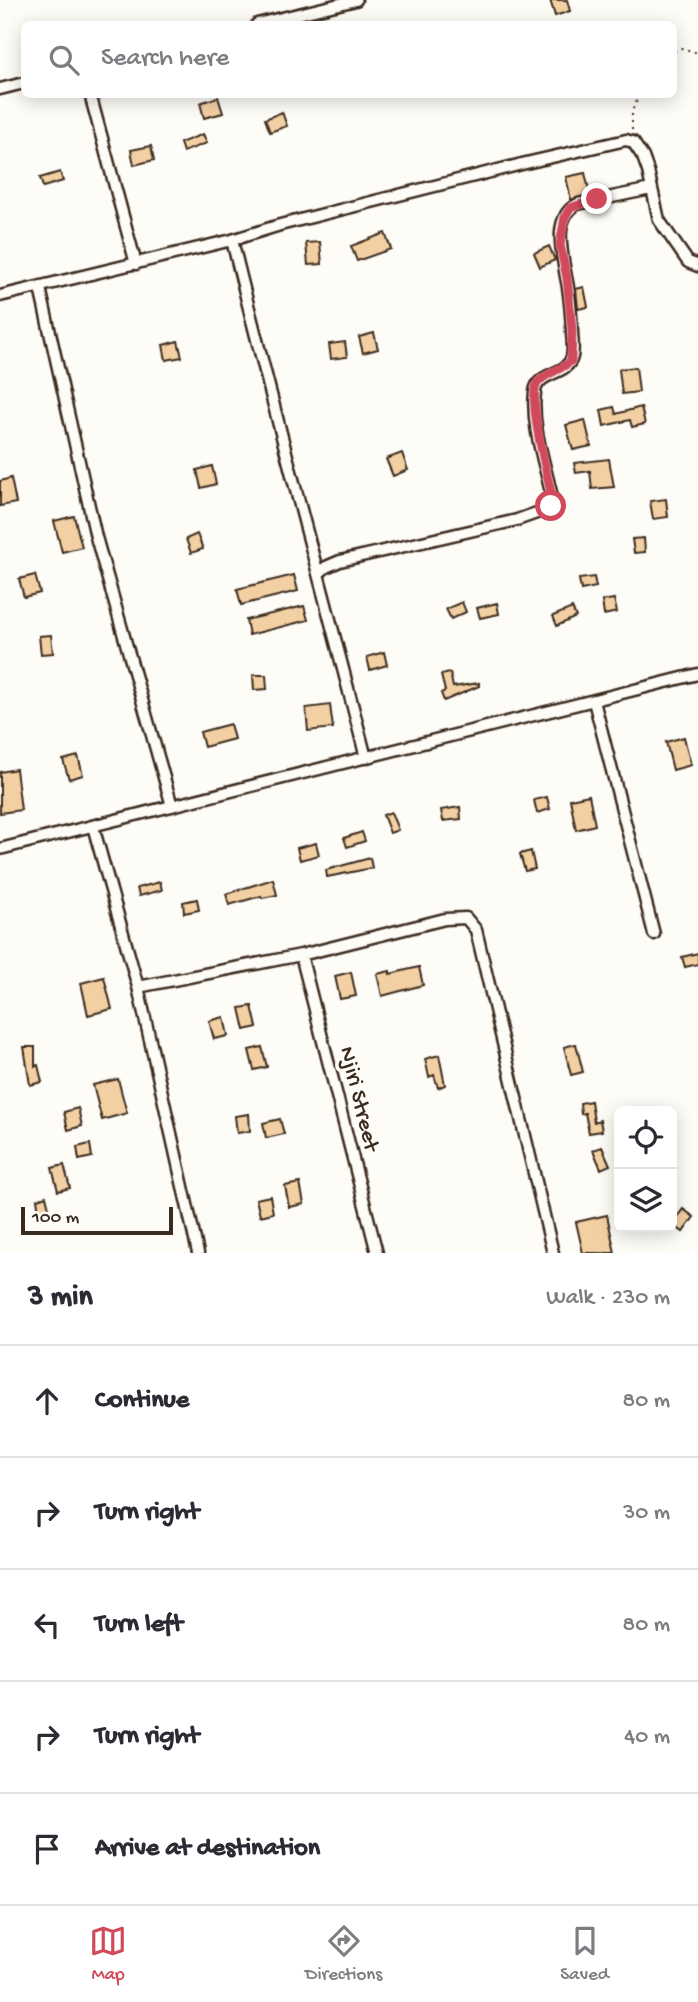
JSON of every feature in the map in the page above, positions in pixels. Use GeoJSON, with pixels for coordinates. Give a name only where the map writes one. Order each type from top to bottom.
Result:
{"type":"FeatureCollection","features":[{"type":"Feature","properties":{"kind":"street"},"geometry":{"type":"LineString","coordinates":[[269,21],[356,0]]}},
{"type":"Feature","properties":{"kind":"street"},"geometry":{"type":"LineString","coordinates":[[0,89],[21,84]]}},
{"type":"Feature","properties":{"kind":"street"},"geometry":{"type":"LineString","coordinates":[[91,98],[136,264]]}},
{"type":"Feature","properties":{"kind":"street"},"geometry":{"type":"LineString","coordinates":[[0,296],[232,240],[280,225],[618,141],[633,142],[643,157],[659,220],[688,262],[698,266]]}},
{"type":"Feature","properties":{"kind":"street"},"geometry":{"type":"LineString","coordinates":[[319,573],[340,561],[517,520],[551,506],[552,497],[535,414],[535,394],[539,381],[565,366],[572,355],[567,278],[560,245],[565,217],[570,208],[578,204],[651,189]]}},
{"type":"Feature","properties":{"kind":"street"},"geometry":{"type":"LineString","coordinates":[[232,240],[366,758]]}},
{"type":"Feature","properties":{"kind":"street"},"geometry":{"type":"LineString","coordinates":[[40,288],[96,537],[172,806]]}},
{"type":"Feature","properties":{"kind":"street"},"geometry":{"type":"LineString","coordinates":[[0,849],[698,674]]}},
{"type":"Feature","properties":{"kind":"street"},"geometry":{"type":"LineString","coordinates":[[594,701],[654,934]]}},
{"type":"Feature","properties":{"kind":"street"},"geometry":{"type":"LineString","coordinates":[[93,826],[138,987],[198,1253]]}},
{"type":"Feature","properties":{"kind":"street"},"geometry":{"type":"LineString","coordinates":[[138,987],[301,955],[445,919],[466,918],[476,930],[553,1253]]}},
{"type":"Feature","properties":{"kind":"street","name":"Njiri Street"},"geometry":{"type":"LineString","coordinates":[[301,955],[377,1253]]}},
{"type":"Feature","properties":{"kind":"path"},"geometry":{"type":"LineString","coordinates":[[677,50],[682,48],[698,53]]}},
{"type":"Feature","properties":{"kind":"path"},"geometry":{"type":"LineString","coordinates":[[633,142],[632,111],[638,98]]}},
{"type":"Feature","properties":{"kind":"building"},"geometry":{"type":"Polygon","coordinates":[[[550,0],[567,0],[570,11],[555,16],[550,0]]]}},
{"type":"Feature","properties":{"kind":"building"},"geometry":{"type":"Polygon","coordinates":[[[218,98],[223,113],[204,118],[200,103],[218,98]]]}},
{"type":"Feature","properties":{"kind":"building"},"geometry":{"type":"Polygon","coordinates":[[[282,112],[287,126],[270,132],[265,119],[282,112]]]}},
{"type":"Feature","properties":{"kind":"building"},"geometry":{"type":"Polygon","coordinates":[[[203,134],[207,143],[183,152],[180,143],[203,134]]]}},
{"type":"Feature","properties":{"kind":"building"},"geometry":{"type":"Polygon","coordinates":[[[151,146],[154,160],[134,165],[131,150],[151,146]]]}},
{"type":"Feature","properties":{"kind":"building"},"geometry":{"type":"Polygon","coordinates":[[[60,172],[63,181],[43,187],[40,178],[60,172]]]}},
{"type":"Feature","properties":{"kind":"building"},"geometry":{"type":"Polygon","coordinates":[[[585,173],[590,194],[571,200],[566,177],[585,173]]]}},
{"type":"Feature","properties":{"kind":"building"},"geometry":{"type":"Polygon","coordinates":[[[385,233],[391,249],[357,261],[351,246],[385,233]]]}},
{"type":"Feature","properties":{"kind":"building"},"geometry":{"type":"Polygon","coordinates":[[[320,242],[322,264],[308,265],[306,243],[320,242]]]}},
{"type":"Feature","properties":{"kind":"building"},"geometry":{"type":"Polygon","coordinates":[[[549,246],[555,260],[540,267],[534,253],[549,246]]]}},
{"type":"Feature","properties":{"kind":"building"},"geometry":{"type":"Polygon","coordinates":[[[584,287],[588,307],[578,309],[576,289],[584,287]]]}},
{"type":"Feature","properties":{"kind":"building"},"geometry":{"type":"Polygon","coordinates":[[[374,333],[378,349],[363,353],[359,337],[374,333]]]}},
{"type":"Feature","properties":{"kind":"building"},"geometry":{"type":"Polygon","coordinates":[[[178,341],[182,357],[166,360],[163,345],[178,341]]]}},
{"type":"Feature","properties":{"kind":"building"},"geometry":{"type":"Polygon","coordinates":[[[345,342],[347,357],[331,359],[329,344],[345,342]]]}},
{"type":"Feature","properties":{"kind":"building"},"geometry":{"type":"Polygon","coordinates":[[[636,367],[639,392],[622,394],[619,369],[636,367]]]}},
{"type":"Feature","properties":{"kind":"building"},"geometry":{"type":"Polygon","coordinates":[[[614,407],[616,414],[641,407],[645,424],[632,427],[630,420],[604,426],[601,410],[614,407]]]}},
{"type":"Feature","properties":{"kind":"building"},"geometry":{"type":"Polygon","coordinates":[[[585,420],[591,446],[573,450],[566,425],[585,420]]]}},
{"type":"Feature","properties":{"kind":"building"},"geometry":{"type":"Polygon","coordinates":[[[402,453],[408,470],[393,476],[386,459],[402,453]]]}},
{"type":"Feature","properties":{"kind":"building"},"geometry":{"type":"Polygon","coordinates":[[[609,459],[614,487],[592,489],[590,471],[576,473],[574,463],[609,459]]]}},
{"type":"Feature","properties":{"kind":"building"},"geometry":{"type":"Polygon","coordinates":[[[212,466],[216,484],[201,488],[197,470],[212,466]]]}},
{"type":"Feature","properties":{"kind":"building"},"geometry":{"type":"Polygon","coordinates":[[[11,478],[16,503],[0,506],[0,481],[11,478]]]}},
{"type":"Feature","properties":{"kind":"building"},"geometry":{"type":"Polygon","coordinates":[[[666,499],[668,517],[653,519],[650,501],[666,499]]]}},
{"type":"Feature","properties":{"kind":"building"},"geometry":{"type":"Polygon","coordinates":[[[74,516],[82,547],[62,552],[54,521],[74,516]]]}},
{"type":"Feature","properties":{"kind":"building"},"geometry":{"type":"Polygon","coordinates":[[[197,534],[203,549],[191,553],[186,539],[197,534]]]}},
{"type":"Feature","properties":{"kind":"building"},"geometry":{"type":"Polygon","coordinates":[[[644,538],[645,552],[634,553],[632,539],[644,538]]]}},
{"type":"Feature","properties":{"kind":"building"},"geometry":{"type":"Polygon","coordinates":[[[35,575],[40,593],[24,597],[19,579],[35,575]]]}},
{"type":"Feature","properties":{"kind":"building"},"geometry":{"type":"Polygon","coordinates":[[[294,575],[298,591],[241,605],[237,589],[294,575]]]}},
{"type":"Feature","properties":{"kind":"building"},"geometry":{"type":"Polygon","coordinates":[[[594,577],[596,587],[581,590],[579,579],[594,577]]]}},
{"type":"Feature","properties":{"kind":"building"},"geometry":{"type":"Polygon","coordinates":[[[614,599],[617,612],[604,615],[602,601],[614,599]]]}},
{"type":"Feature","properties":{"kind":"building"},"geometry":{"type":"Polygon","coordinates":[[[462,602],[466,612],[451,619],[446,609],[462,602]]]}},
{"type":"Feature","properties":{"kind":"building"},"geometry":{"type":"Polygon","coordinates":[[[497,603],[499,614],[480,618],[477,608],[497,603]]]}},
{"type":"Feature","properties":{"kind":"building"},"geometry":{"type":"Polygon","coordinates":[[[304,606],[308,620],[249,635],[246,620],[304,606]]]}},
{"type":"Feature","properties":{"kind":"building"},"geometry":{"type":"Polygon","coordinates":[[[572,608],[576,617],[557,626],[553,616],[572,608]]]}},
{"type":"Feature","properties":{"kind":"building"},"geometry":{"type":"Polygon","coordinates":[[[51,635],[53,653],[41,654],[39,636],[51,635]]]}},
{"type":"Feature","properties":{"kind":"building"},"geometry":{"type":"Polygon","coordinates":[[[384,652],[387,665],[370,670],[367,657],[384,652]]]}},
{"type":"Feature","properties":{"kind":"building"},"geometry":{"type":"Polygon","coordinates":[[[450,673],[453,687],[479,683],[479,686],[444,701],[441,693],[445,691],[441,675],[450,673]]]}},
{"type":"Feature","properties":{"kind":"building"},"geometry":{"type":"Polygon","coordinates":[[[253,675],[266,675],[267,689],[254,690],[253,675]]]}},
{"type":"Feature","properties":{"kind":"building"},"geometry":{"type":"Polygon","coordinates":[[[330,705],[333,728],[308,731],[306,708],[330,705]]]}},
{"type":"Feature","properties":{"kind":"building"},"geometry":{"type":"Polygon","coordinates":[[[230,724],[234,739],[204,747],[200,732],[230,724]]]}},
{"type":"Feature","properties":{"kind":"building"},"geometry":{"type":"Polygon","coordinates":[[[684,737],[691,765],[673,770],[666,742],[684,737]]]}},
{"type":"Feature","properties":{"kind":"building"},"geometry":{"type":"Polygon","coordinates":[[[78,756],[83,775],[69,779],[63,760],[78,756]]]}},
{"type":"Feature","properties":{"kind":"building"},"geometry":{"type":"Polygon","coordinates":[[[16,769],[21,810],[0,813],[0,772],[16,769]]]}},
{"type":"Feature","properties":{"kind":"building"},"geometry":{"type":"Polygon","coordinates":[[[589,795],[595,825],[576,830],[570,799],[589,795]]]}},
{"type":"Feature","properties":{"kind":"building"},"geometry":{"type":"Polygon","coordinates":[[[547,797],[550,809],[537,813],[534,800],[547,797]]]}},
{"type":"Feature","properties":{"kind":"building"},"geometry":{"type":"Polygon","coordinates":[[[460,807],[461,819],[443,821],[441,810],[460,807]]]}},
{"type":"Feature","properties":{"kind":"building"},"geometry":{"type":"Polygon","coordinates":[[[391,812],[398,830],[390,833],[383,815],[391,812]]]}},
{"type":"Feature","properties":{"kind":"building"},"geometry":{"type":"Polygon","coordinates":[[[362,832],[365,841],[347,847],[344,838],[362,832]]]}},
{"type":"Feature","properties":{"kind":"building"},"geometry":{"type":"Polygon","coordinates":[[[316,843],[319,855],[300,860],[297,848],[316,843]]]}},
{"type":"Feature","properties":{"kind":"building"},"geometry":{"type":"Polygon","coordinates":[[[531,851],[535,869],[525,871],[520,854],[531,851]]]}},
{"type":"Feature","properties":{"kind":"building"},"geometry":{"type":"Polygon","coordinates":[[[370,858],[372,868],[327,877],[326,870],[370,858]]]}},
{"type":"Feature","properties":{"kind":"building"},"geometry":{"type":"Polygon","coordinates":[[[273,879],[277,895],[261,896],[229,905],[226,894],[273,879]]]}},
{"type":"Feature","properties":{"kind":"building"},"geometry":{"type":"Polygon","coordinates":[[[160,882],[162,890],[139,896],[137,888],[160,882]]]}},
{"type":"Feature","properties":{"kind":"building"},"geometry":{"type":"Polygon","coordinates":[[[197,899],[199,910],[184,913],[183,902],[197,899]]]}},
{"type":"Feature","properties":{"kind":"building"},"geometry":{"type":"Polygon","coordinates":[[[698,953],[698,964],[685,967],[682,957],[698,953]]]}},
{"type":"Feature","properties":{"kind":"building"},"geometry":{"type":"Polygon","coordinates":[[[419,967],[423,985],[382,996],[377,974],[390,971],[390,974],[419,967]]]}},
{"type":"Feature","properties":{"kind":"building"},"geometry":{"type":"Polygon","coordinates":[[[351,972],[356,996],[340,999],[335,976],[351,972]]]}},
{"type":"Feature","properties":{"kind":"building"},"geometry":{"type":"Polygon","coordinates":[[[104,977],[112,1009],[88,1015],[81,983],[104,977]]]}},
{"type":"Feature","properties":{"kind":"building"},"geometry":{"type":"Polygon","coordinates":[[[252,1006],[257,1027],[245,1030],[240,1008],[252,1006]]]}},
{"type":"Feature","properties":{"kind":"building"},"geometry":{"type":"Polygon","coordinates":[[[224,1017],[228,1036],[214,1039],[209,1021],[224,1017]]]}},
{"type":"Feature","properties":{"kind":"building"},"geometry":{"type":"Polygon","coordinates":[[[576,1044],[583,1072],[571,1075],[564,1047],[576,1044]]]}},
{"type":"Feature","properties":{"kind":"building"},"geometry":{"type":"Polygon","coordinates":[[[24,1047],[35,1047],[35,1066],[38,1065],[42,1082],[30,1085],[24,1047]]]}},
{"type":"Feature","properties":{"kind":"building"},"geometry":{"type":"Polygon","coordinates":[[[262,1047],[267,1067],[254,1070],[249,1050],[262,1047]]]}},
{"type":"Feature","properties":{"kind":"building"},"geometry":{"type":"Polygon","coordinates":[[[439,1055],[445,1085],[438,1088],[434,1075],[429,1077],[425,1059],[439,1055]]]}},
{"type":"Feature","properties":{"kind":"building"},"geometry":{"type":"Polygon","coordinates":[[[118,1079],[127,1113],[102,1120],[93,1085],[118,1079]]]}},
{"type":"Feature","properties":{"kind":"building"},"geometry":{"type":"Polygon","coordinates":[[[591,1101],[594,1122],[600,1120],[602,1131],[589,1133],[585,1113],[581,1114],[580,1103],[591,1101]]]}},
{"type":"Feature","properties":{"kind":"building"},"geometry":{"type":"Polygon","coordinates":[[[78,1108],[82,1126],[68,1130],[64,1112],[78,1108]]]}},
{"type":"Feature","properties":{"kind":"building"},"geometry":{"type":"Polygon","coordinates":[[[249,1114],[250,1131],[237,1133],[235,1116],[249,1114]]]}},
{"type":"Feature","properties":{"kind":"building"},"geometry":{"type":"Polygon","coordinates":[[[280,1119],[284,1134],[266,1138],[263,1123],[280,1119]]]}},
{"type":"Feature","properties":{"kind":"building"},"geometry":{"type":"Polygon","coordinates":[[[90,1144],[92,1157],[79,1160],[77,1147],[90,1144]]]}},
{"type":"Feature","properties":{"kind":"building"},"geometry":{"type":"Polygon","coordinates":[[[602,1147],[610,1165],[601,1169],[593,1150],[602,1147]]]}},
{"type":"Feature","properties":{"kind":"building"},"geometry":{"type":"Polygon","coordinates":[[[64,1165],[70,1188],[58,1191],[52,1168],[64,1165]]]}},
{"type":"Feature","properties":{"kind":"building"},"geometry":{"type":"Polygon","coordinates":[[[300,1183],[304,1204],[289,1207],[285,1186],[300,1183]]]}},
{"type":"Feature","properties":{"kind":"building"},"geometry":{"type":"Polygon","coordinates":[[[46,1196],[51,1216],[40,1218],[37,1199],[46,1196]]]}},
{"type":"Feature","properties":{"kind":"building"},"geometry":{"type":"Polygon","coordinates":[[[270,1196],[273,1213],[260,1216],[256,1199],[270,1196]]]}},
{"type":"Feature","properties":{"kind":"building"},"geometry":{"type":"Polygon","coordinates":[[[683,1209],[694,1217],[683,1232],[677,1228],[677,1217],[683,1209]]]}},
{"type":"Feature","properties":{"kind":"building"},"geometry":{"type":"Polygon","coordinates":[[[607,1215],[615,1253],[583,1253],[576,1222],[607,1215]]]}},
{"type":"Feature","properties":{"kind":"route"},"geometry":{"type":"LineString","coordinates":[[551,506],[552,497],[535,414],[535,387],[539,381],[571,361],[572,330],[567,278],[560,245],[561,233],[570,208],[597,199]]}}]}
